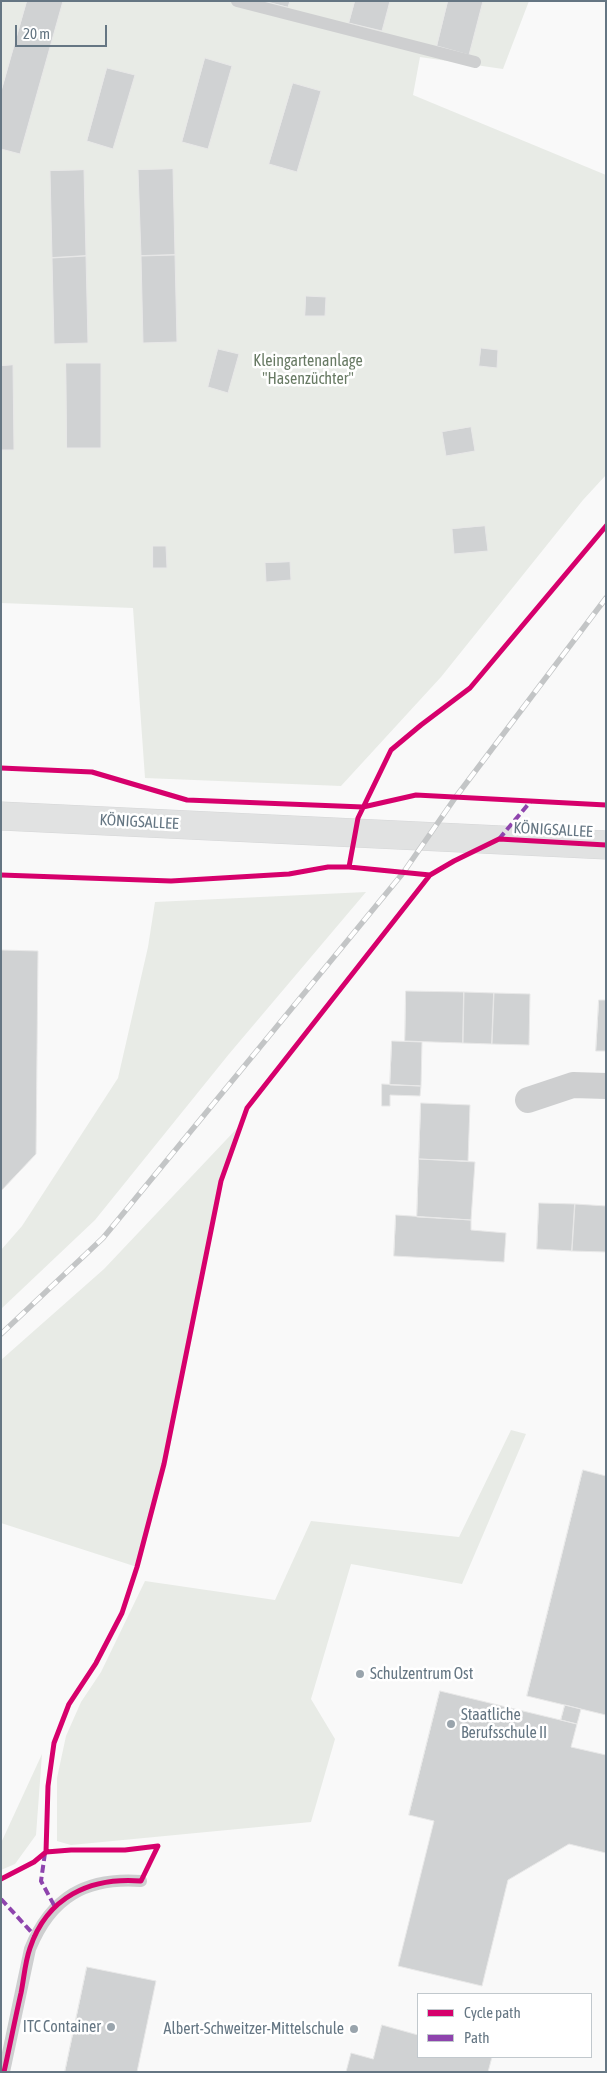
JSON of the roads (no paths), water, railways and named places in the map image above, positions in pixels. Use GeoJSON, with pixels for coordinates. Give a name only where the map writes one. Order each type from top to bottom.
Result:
{"type":"FeatureCollection","features":[{"type":"Feature","properties":{"kind":"main road","name":"KÖNIGSALLEE"},"geometry":{"type":"LineString","coordinates":[[1,816],[606,844]]}},
{"type":"Feature","properties":{"kind":"street"},"geometry":{"type":"LineString","coordinates":[[528,1100],[573,1085],[606,1086]]}},
{"type":"Feature","properties":{"kind":"lane"},"geometry":{"type":"LineString","coordinates":[[237,1],[475,62]]}},
{"type":"Feature","properties":{"kind":"lane"},"geometry":{"type":"LineString","coordinates":[[4,2072],[30,1949],[35,1936],[52,1910],[64,1898],[94,1884],[109,1881],[141,1881]]}},
{"type":"Feature","properties":{"kind":"railway"},"geometry":{"type":"LineString","coordinates":[[1,1334],[103,1238],[403,873],[455,798],[606,598]]}},
{"type":"Feature","properties":{"kind":"place","name":"Schulzentrum Ost"},"geometry":{"type":"Point","coordinates":[360,1674]}},
{"type":"Feature","properties":{"kind":"place","name":"Staatliche Berufsschule II"},"geometry":{"type":"Point","coordinates":[451,1724]}},
{"type":"Feature","properties":{"kind":"place","name":"ITC Container"},"geometry":{"type":"Point","coordinates":[111,2027]}},
{"type":"Feature","properties":{"kind":"place","name":"Albert-Schweitzer-Mittelschule"},"geometry":{"type":"Point","coordinates":[354,2029]}},
{"type":"Feature","properties":{"kind":"park label","name":"Kleingartenanlage \"Hasenzüchter\""},"geometry":{"type":"Point","coordinates":[308,370]}}]}
